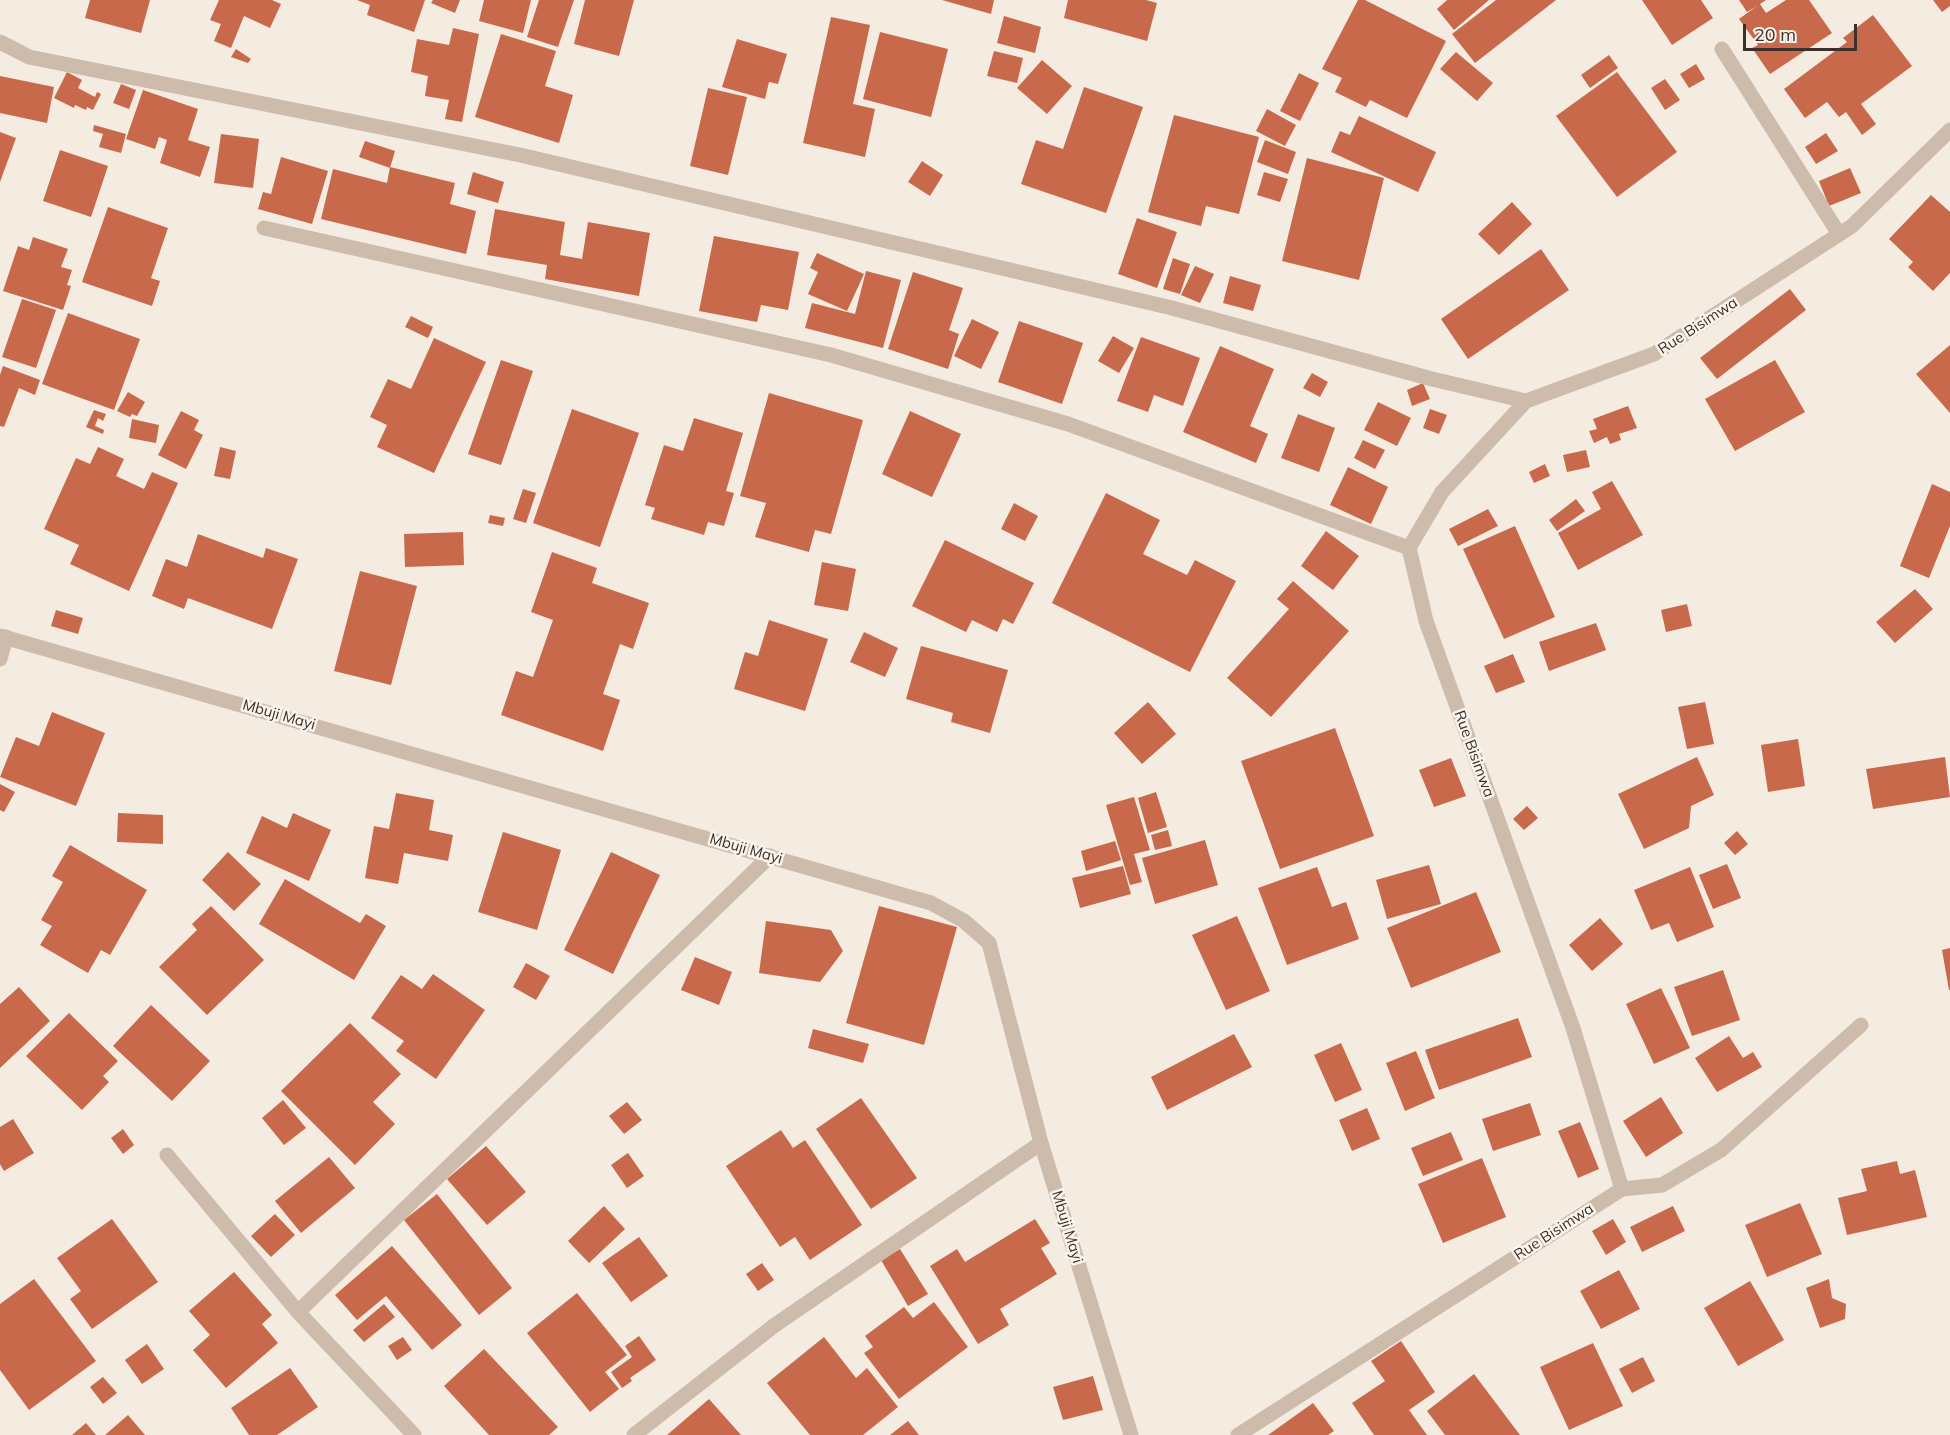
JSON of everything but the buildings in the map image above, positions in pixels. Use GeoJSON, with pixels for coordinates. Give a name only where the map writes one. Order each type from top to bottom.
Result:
{"type":"FeatureCollection","features":[{"type":"Feature","properties":{"kind":"street"},"geometry":{"type":"LineString","coordinates":[[0,42],[29,57],[520,155],[1149,302],[1526,401]]}},
{"type":"Feature","properties":{"kind":"street"},"geometry":{"type":"LineString","coordinates":[[1722,49],[1839,234]]}},
{"type":"Feature","properties":{"kind":"street","name":"Rue Bisimwa"},"geometry":{"type":"LineString","coordinates":[[1238,1435],[1622,1189],[1572,1028],[1426,621],[1408,548],[1442,492],[1526,401],[1654,354],[1852,226],[1950,130]]}},
{"type":"Feature","properties":{"kind":"street"},"geometry":{"type":"LineString","coordinates":[[264,228],[831,355],[1068,424],[1408,548]]}},
{"type":"Feature","properties":{"kind":"street"},"geometry":{"type":"LineString","coordinates":[[0,659],[3,636]]}},
{"type":"Feature","properties":{"kind":"street","name":"Mbuji Mayi"},"geometry":{"type":"LineString","coordinates":[[3,636],[931,903],[964,921],[989,943],[1041,1143],[1131,1435]]}},
{"type":"Feature","properties":{"kind":"street"},"geometry":{"type":"LineString","coordinates":[[298,1311],[770,856]]}},
{"type":"Feature","properties":{"kind":"street"},"geometry":{"type":"LineString","coordinates":[[1622,1189],[1662,1185],[1721,1150],[1860,1025]]}},
{"type":"Feature","properties":{"kind":"street"},"geometry":{"type":"LineString","coordinates":[[634,1435],[775,1325],[1041,1143]]}},
{"type":"Feature","properties":{"kind":"street"},"geometry":{"type":"LineString","coordinates":[[167,1155],[298,1311],[414,1435]]}}]}
